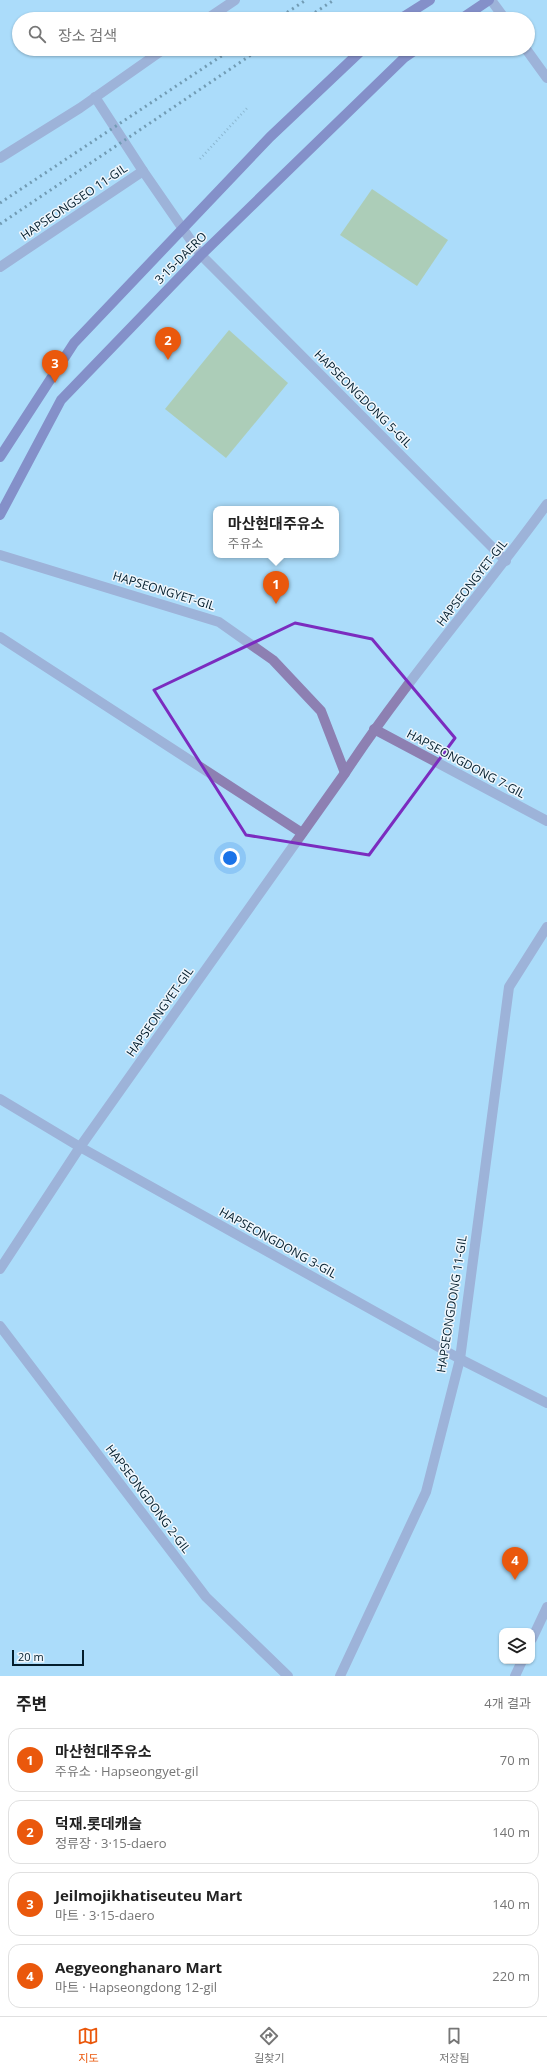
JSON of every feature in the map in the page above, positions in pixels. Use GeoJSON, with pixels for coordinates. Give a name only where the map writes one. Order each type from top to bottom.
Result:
{"type":"FeatureCollection","features":[{"type":"Feature","properties":{"kind":"main road"},"geometry":{"type":"LineString","coordinates":[[411,12],[430,0]]}},
{"type":"Feature","properties":{"kind":"main road"},"geometry":{"type":"LineString","coordinates":[[472,12],[490,0]]}},
{"type":"Feature","properties":{"kind":"main road","name":"3·15-DAERO"},"geometry":{"type":"LineString","coordinates":[[0,457],[74,343],[270,137],[356,56]]}},
{"type":"Feature","properties":{"kind":"main road","name":"3·15-DAERO"},"geometry":{"type":"LineString","coordinates":[[0,515],[61,400],[201,255],[407,56]]}},
{"type":"Feature","properties":{"kind":"street"},"geometry":{"type":"LineString","coordinates":[[217,12],[235,0]]}},
{"type":"Feature","properties":{"kind":"street"},"geometry":{"type":"LineString","coordinates":[[490,0],[499,12]]}},
{"type":"Feature","properties":{"kind":"street"},"geometry":{"type":"LineString","coordinates":[[0,158],[95,97],[154,56]]}},
{"type":"Feature","properties":{"kind":"street"},"geometry":{"type":"LineString","coordinates":[[531,56],[547,78]]}},
{"type":"Feature","properties":{"kind":"street","name":"HAPSEONGDONG 5-GIL"},"geometry":{"type":"LineString","coordinates":[[95,97],[143,171],[201,255],[506,561]]}},
{"type":"Feature","properties":{"kind":"street","name":"HAPSEONGSEO 11-GIL"},"geometry":{"type":"LineString","coordinates":[[0,268],[143,171]]}},
{"type":"Feature","properties":{"kind":"street","name":"HAPSEONGYET-GIL"},"geometry":{"type":"LineString","coordinates":[[0,1269],[80,1147],[374,730],[506,561],[547,504]]}},
{"type":"Feature","properties":{"kind":"street","name":"HAPSEONGYET-GIL"},"geometry":{"type":"LineString","coordinates":[[0,555],[219,622],[273,660],[321,711],[345,773]]}},
{"type":"Feature","properties":{"kind":"street"},"geometry":{"type":"LineString","coordinates":[[0,638],[302,833]]}},
{"type":"Feature","properties":{"kind":"street","name":"HAPSEONGDONG 7-GIL"},"geometry":{"type":"LineString","coordinates":[[374,730],[547,821]]}},
{"type":"Feature","properties":{"kind":"street","name":"HAPSEONGDONG 11-GIL"},"geometry":{"type":"LineString","coordinates":[[340,1676],[426,1492],[460,1359],[509,987],[547,927]]}},
{"type":"Feature","properties":{"kind":"street","name":"HAPSEONGDONG 3-GIL"},"geometry":{"type":"LineString","coordinates":[[0,1099],[80,1147],[460,1359],[547,1403]]}},
{"type":"Feature","properties":{"kind":"street","name":"HAPSEONGDONG 2-GIL"},"geometry":{"type":"LineString","coordinates":[[0,1326],[206,1597],[288,1676]]}},
{"type":"Feature","properties":{"kind":"street"},"geometry":{"type":"LineString","coordinates":[[535,1633],[547,1607]]}},
{"type":"Feature","properties":{"kind":"street"},"geometry":{"type":"LineString","coordinates":[[515,1676],[521,1664]]}},
{"type":"Feature","properties":{"kind":"path"},"geometry":{"type":"LineString","coordinates":[[200,160],[248,107]]}},
{"type":"Feature","properties":{"kind":"highlighted area"},"geometry":{"type":"Polygon","coordinates":[[[295,623],[372,639],[455,738],[369,855],[246,835],[154,690],[295,623]]]}},
{"type":"Feature","properties":{"kind":"building"},"geometry":{"type":"Polygon","coordinates":[[[372,189],[448,240],[417,286],[340,235],[372,189]]]}},
{"type":"Feature","properties":{"kind":"building"},"geometry":{"type":"Polygon","coordinates":[[[229,330],[288,383],[226,458],[165,409],[229,330]]]}},
{"type":"Feature","properties":{"kind":"railway"},"geometry":{"type":"LineString","coordinates":[[288,12],[306,0]]}},
{"type":"Feature","properties":{"kind":"railway"},"geometry":{"type":"LineString","coordinates":[[316,12],[334,0]]}},
{"type":"Feature","properties":{"kind":"railway"},"geometry":{"type":"LineString","coordinates":[[0,203],[221,56]]}},
{"type":"Feature","properties":{"kind":"railway"},"geometry":{"type":"LineString","coordinates":[[0,224],[250,56]]}},
{"type":"Feature","properties":{"kind":"place","name":"덕재.롯데캐슬"},"geometry":{"type":"Point","coordinates":[168,360]}},
{"type":"Feature","properties":{"kind":"place","name":"Jeilmojikhatiseuteu Mart"},"geometry":{"type":"Point","coordinates":[55,383]}},
{"type":"Feature","properties":{"kind":"place","name":"마산현대주유소"},"geometry":{"type":"Point","coordinates":[276,604]}},
{"type":"Feature","properties":{"kind":"place","name":"Aegyeonghanaro Mart"},"geometry":{"type":"Point","coordinates":[515,1580]}}]}
